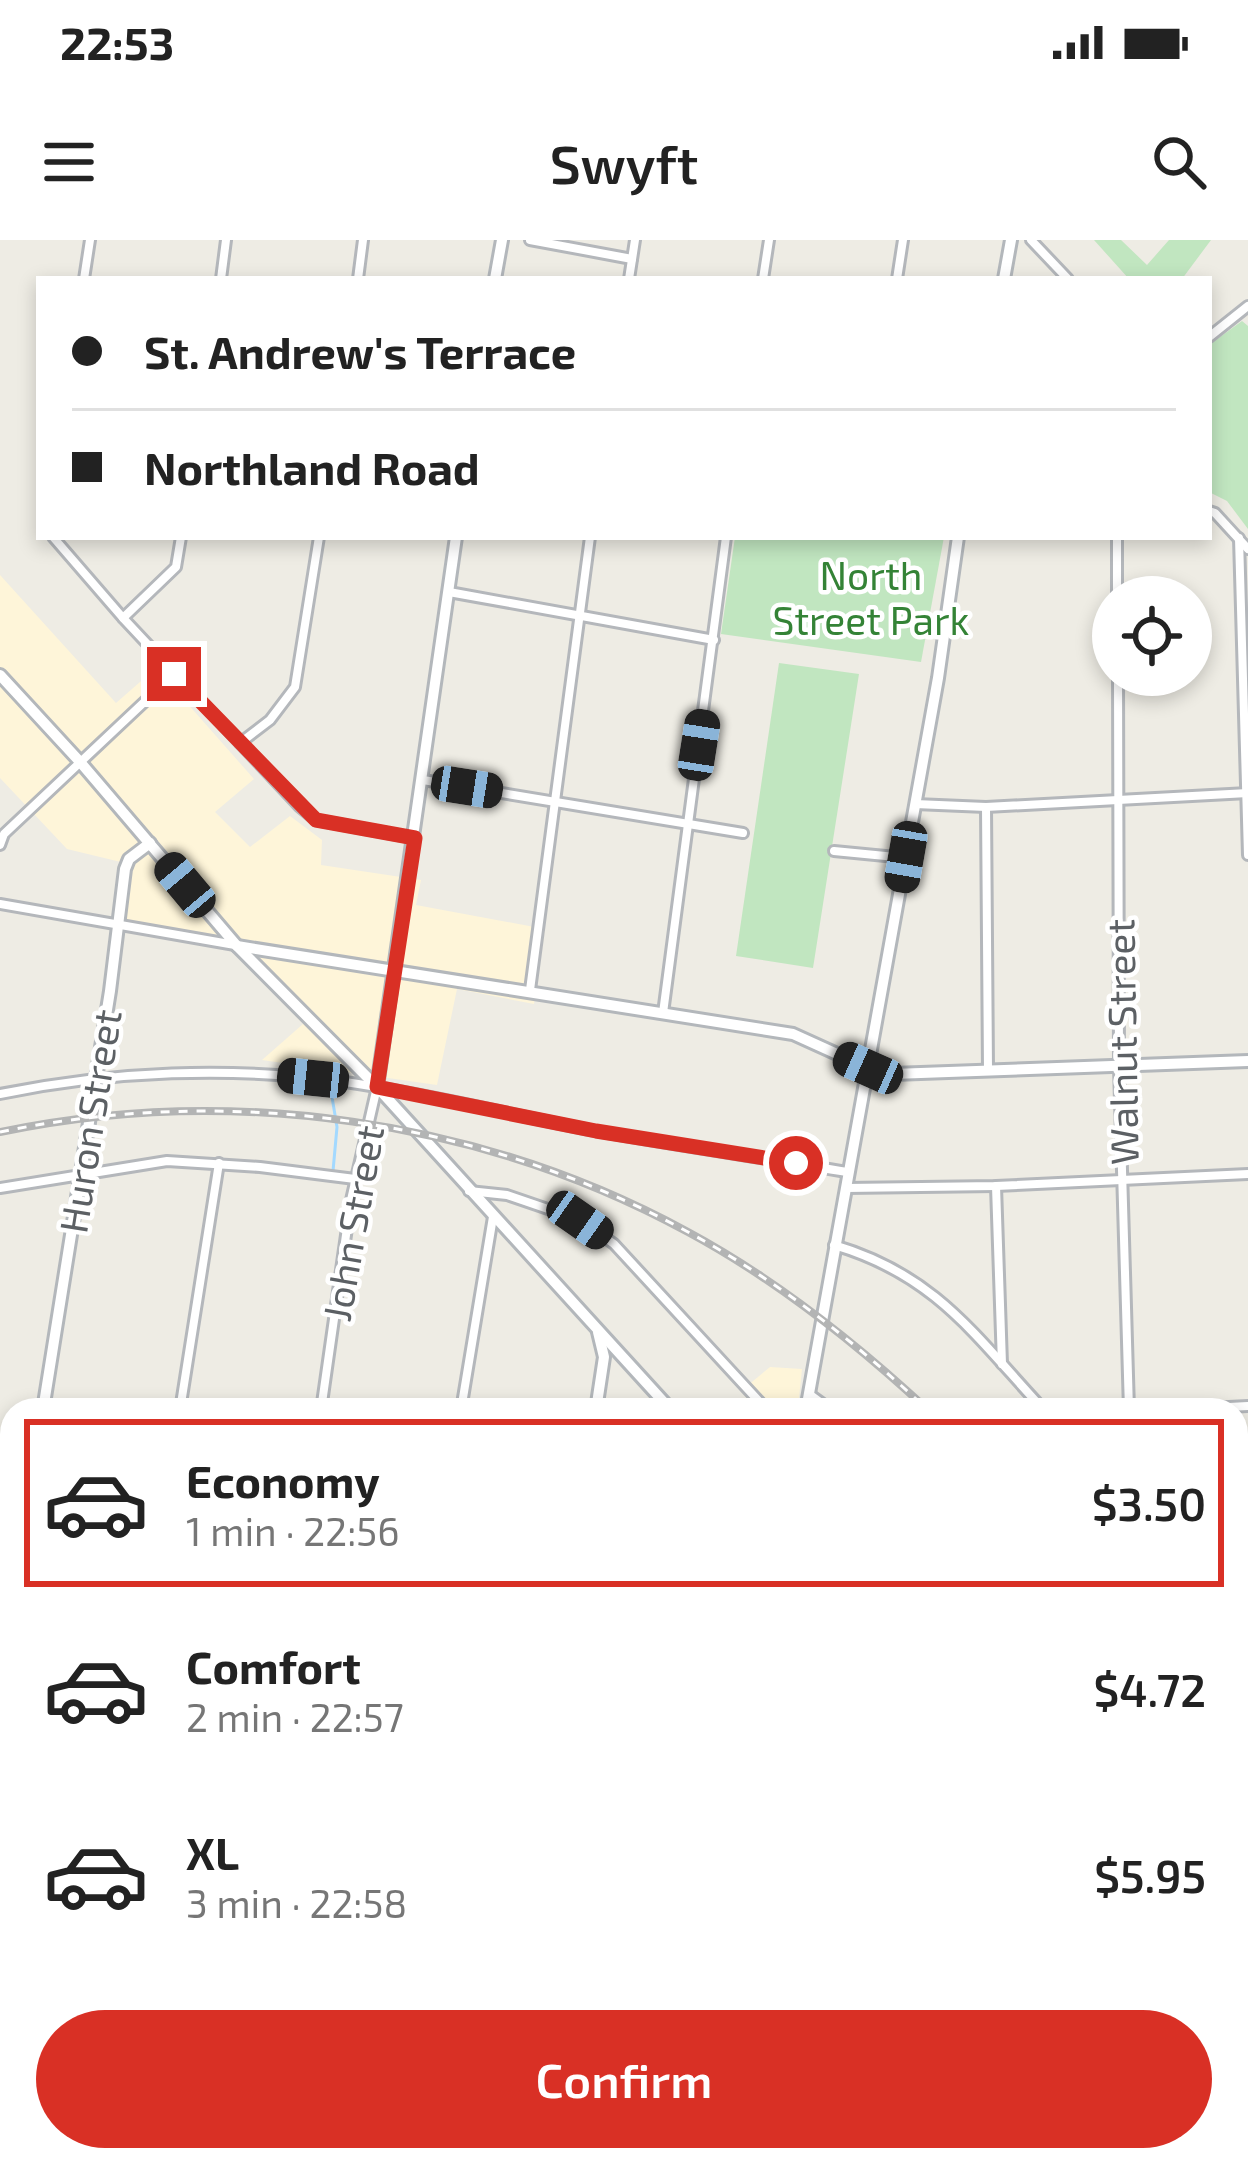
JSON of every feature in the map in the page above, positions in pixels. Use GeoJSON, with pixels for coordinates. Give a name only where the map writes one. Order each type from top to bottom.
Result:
{"type":"FeatureCollection","features":[{"type":"Feature","properties":{"kind":"street"},"geometry":{"type":"LineString","coordinates":[[84,276],[90,240]]}},
{"type":"Feature","properties":{"kind":"street"},"geometry":{"type":"LineString","coordinates":[[221,276],[226,240]]}},
{"type":"Feature","properties":{"kind":"street"},"geometry":{"type":"LineString","coordinates":[[358,276],[363,240]]}},
{"type":"Feature","properties":{"kind":"street"},"geometry":{"type":"LineString","coordinates":[[496,276],[502,240]]}},
{"type":"Feature","properties":{"kind":"street"},"geometry":{"type":"LineString","coordinates":[[530,240],[632,260]]}},
{"type":"Feature","properties":{"kind":"street"},"geometry":{"type":"LineString","coordinates":[[629,276],[635,240]]}},
{"type":"Feature","properties":{"kind":"street"},"geometry":{"type":"LineString","coordinates":[[763,276],[769,240]]}},
{"type":"Feature","properties":{"kind":"street"},"geometry":{"type":"LineString","coordinates":[[897,276],[903,240]]}},
{"type":"Feature","properties":{"kind":"street"},"geometry":{"type":"LineString","coordinates":[[1005,276],[1011,240]]}},
{"type":"Feature","properties":{"kind":"street"},"geometry":{"type":"LineString","coordinates":[[1030,240],[1064,276]]}},
{"type":"Feature","properties":{"kind":"street"},"geometry":{"type":"LineString","coordinates":[[1212,335],[1248,306]]}},
{"type":"Feature","properties":{"kind":"street"},"geometry":{"type":"LineString","coordinates":[[1212,512],[1248,549]]}},
{"type":"Feature","properties":{"kind":"street"},"geometry":{"type":"LineString","coordinates":[[1239,538],[1245,598],[1248,855]]}},
{"type":"Feature","properties":{"kind":"street"},"geometry":{"type":"LineString","coordinates":[[56,540],[174,674],[316,820],[415,838]]}},
{"type":"Feature","properties":{"kind":"street"},"geometry":{"type":"LineString","coordinates":[[123,618],[176,567],[180,540]]}},
{"type":"Feature","properties":{"kind":"street"},"geometry":{"type":"LineString","coordinates":[[240,742],[270,720],[295,687],[319,540]]}},
{"type":"Feature","properties":{"kind":"street","name":"John Street"},"geometry":{"type":"LineString","coordinates":[[323,1398],[355,1179],[377,1087],[456,540]]}},
{"type":"Feature","properties":{"kind":"street"},"geometry":{"type":"LineString","coordinates":[[530,990],[590,540]]}},
{"type":"Feature","properties":{"kind":"street"},"geometry":{"type":"LineString","coordinates":[[663,1013],[726,540]]}},
{"type":"Feature","properties":{"kind":"street"},"geometry":{"type":"LineString","coordinates":[[808,1398],[958,540]]}},
{"type":"Feature","properties":{"kind":"street"},"geometry":{"type":"LineString","coordinates":[[1117,540],[1118,576]]}},
{"type":"Feature","properties":{"kind":"street"},"geometry":{"type":"LineString","coordinates":[[449,592],[714,640]]}},
{"type":"Feature","properties":{"kind":"street"},"geometry":{"type":"LineString","coordinates":[[0,845],[4,833],[174,674]]}},
{"type":"Feature","properties":{"kind":"street"},"geometry":{"type":"LineString","coordinates":[[0,675],[82,763],[237,946],[377,1087],[661,1398]]}},
{"type":"Feature","properties":{"kind":"street","name":"Walnut Street"},"geometry":{"type":"LineString","coordinates":[[1118,696],[1119,1067],[1129,1398]]}},
{"type":"Feature","properties":{"kind":"street"},"geometry":{"type":"LineString","coordinates":[[423,779],[743,833]]}},
{"type":"Feature","properties":{"kind":"street"},"geometry":{"type":"LineString","coordinates":[[915,804],[986,806],[1248,793]]}},
{"type":"Feature","properties":{"kind":"street"},"geometry":{"type":"LineString","coordinates":[[986,806],[988,1072]]}},
{"type":"Feature","properties":{"kind":"street","name":"Huron Street"},"geometry":{"type":"LineString","coordinates":[[45,1398],[129,859],[150,843]]}},
{"type":"Feature","properties":{"kind":"street"},"geometry":{"type":"LineString","coordinates":[[834,851],[906,857]]}},
{"type":"Feature","properties":{"kind":"street"},"geometry":{"type":"LineString","coordinates":[[0,904],[793,1034],[868,1068],[925,1075],[1248,1061]]}},
{"type":"Feature","properties":{"kind":"street"},"geometry":{"type":"LineString","coordinates":[[0,1094],[171,1073],[250,1074],[377,1087],[596,1131],[848,1172]]}},
{"type":"Feature","properties":{"kind":"street"},"geometry":{"type":"LineString","coordinates":[[400,1114],[403,1093]]}},
{"type":"Feature","properties":{"kind":"street"},"geometry":{"type":"LineString","coordinates":[[0,1188],[167,1161],[355,1179]]}},
{"type":"Feature","properties":{"kind":"street"},"geometry":{"type":"LineString","coordinates":[[181,1398],[220,1163]]}},
{"type":"Feature","properties":{"kind":"street"},"geometry":{"type":"LineString","coordinates":[[844,1188],[1248,1174]]}},
{"type":"Feature","properties":{"kind":"street"},"geometry":{"type":"LineString","coordinates":[[996,1186],[1002,1365]]}},
{"type":"Feature","properties":{"kind":"street"},"geometry":{"type":"LineString","coordinates":[[469,1191],[508,1195],[580,1220],[614,1244],[756,1398]]}},
{"type":"Feature","properties":{"kind":"street"},"geometry":{"type":"LineString","coordinates":[[463,1398],[493,1217]]}},
{"type":"Feature","properties":{"kind":"street"},"geometry":{"type":"LineString","coordinates":[[834,1244],[870,1255],[937,1295],[1033,1398]]}},
{"type":"Feature","properties":{"kind":"street"},"geometry":{"type":"LineString","coordinates":[[597,1328],[603,1346],[598,1398]]}},
{"type":"Feature","properties":{"kind":"street"},"geometry":{"type":"LineString","coordinates":[[603,1369],[614,1362],[631,1363]]}},
{"type":"Feature","properties":{"kind":"street"},"geometry":{"type":"LineString","coordinates":[[809,1394],[814,1398]]}},
{"type":"Feature","properties":{"kind":"shaded area"},"geometry":{"type":"Polygon","coordinates":[[[0,575],[116,703],[156,668],[254,779],[215,812],[250,847],[290,816],[322,840],[321,865],[421,880],[416,905],[545,929],[534,1004],[457,989],[437,1085],[262,1060],[303,1024],[221,937],[122,921],[129,864],[67,849],[0,778],[0,575]]]}},
{"type":"Feature","properties":{"kind":"shaded area"},"geometry":{"type":"Polygon","coordinates":[[[770,1367],[802,1369],[799,1398],[746,1398],[741,1391],[770,1367]]]}},
{"type":"Feature","properties":{"kind":"green space"},"geometry":{"type":"Polygon","coordinates":[[[1094,240],[1121,240],[1147,265],[1169,240],[1211,240],[1184,276],[1126,276],[1094,240]]]}},
{"type":"Feature","properties":{"kind":"green space"},"geometry":{"type":"Polygon","coordinates":[[[1242,321],[1248,326],[1248,529],[1227,501],[1212,494],[1212,343],[1242,321]]]}},
{"type":"Feature","properties":{"kind":"green space","name":"North Street Park"},"geometry":{"type":"Polygon","coordinates":[[[735,540],[943,540],[921,662],[721,634],[735,540]]]}},
{"type":"Feature","properties":{"kind":"green space"},"geometry":{"type":"Polygon","coordinates":[[[779,663],[859,674],[813,968],[736,956],[779,663]]]}},
{"type":"Feature","properties":{"kind":"waterway"},"geometry":{"type":"LineString","coordinates":[[331,1091],[337,1127],[333,1171]]}},
{"type":"Feature","properties":{"kind":"railway"},"geometry":{"type":"LineString","coordinates":[[0,1132],[175,1111],[264,1113],[353,1122],[440,1138],[526,1162],[608,1193],[753,1270],[915,1398]]}},
{"type":"Feature","properties":{"kind":"route"},"geometry":{"type":"LineString","coordinates":[[174,674],[316,820],[415,838],[377,1087],[596,1131],[796,1163]]}}]}
